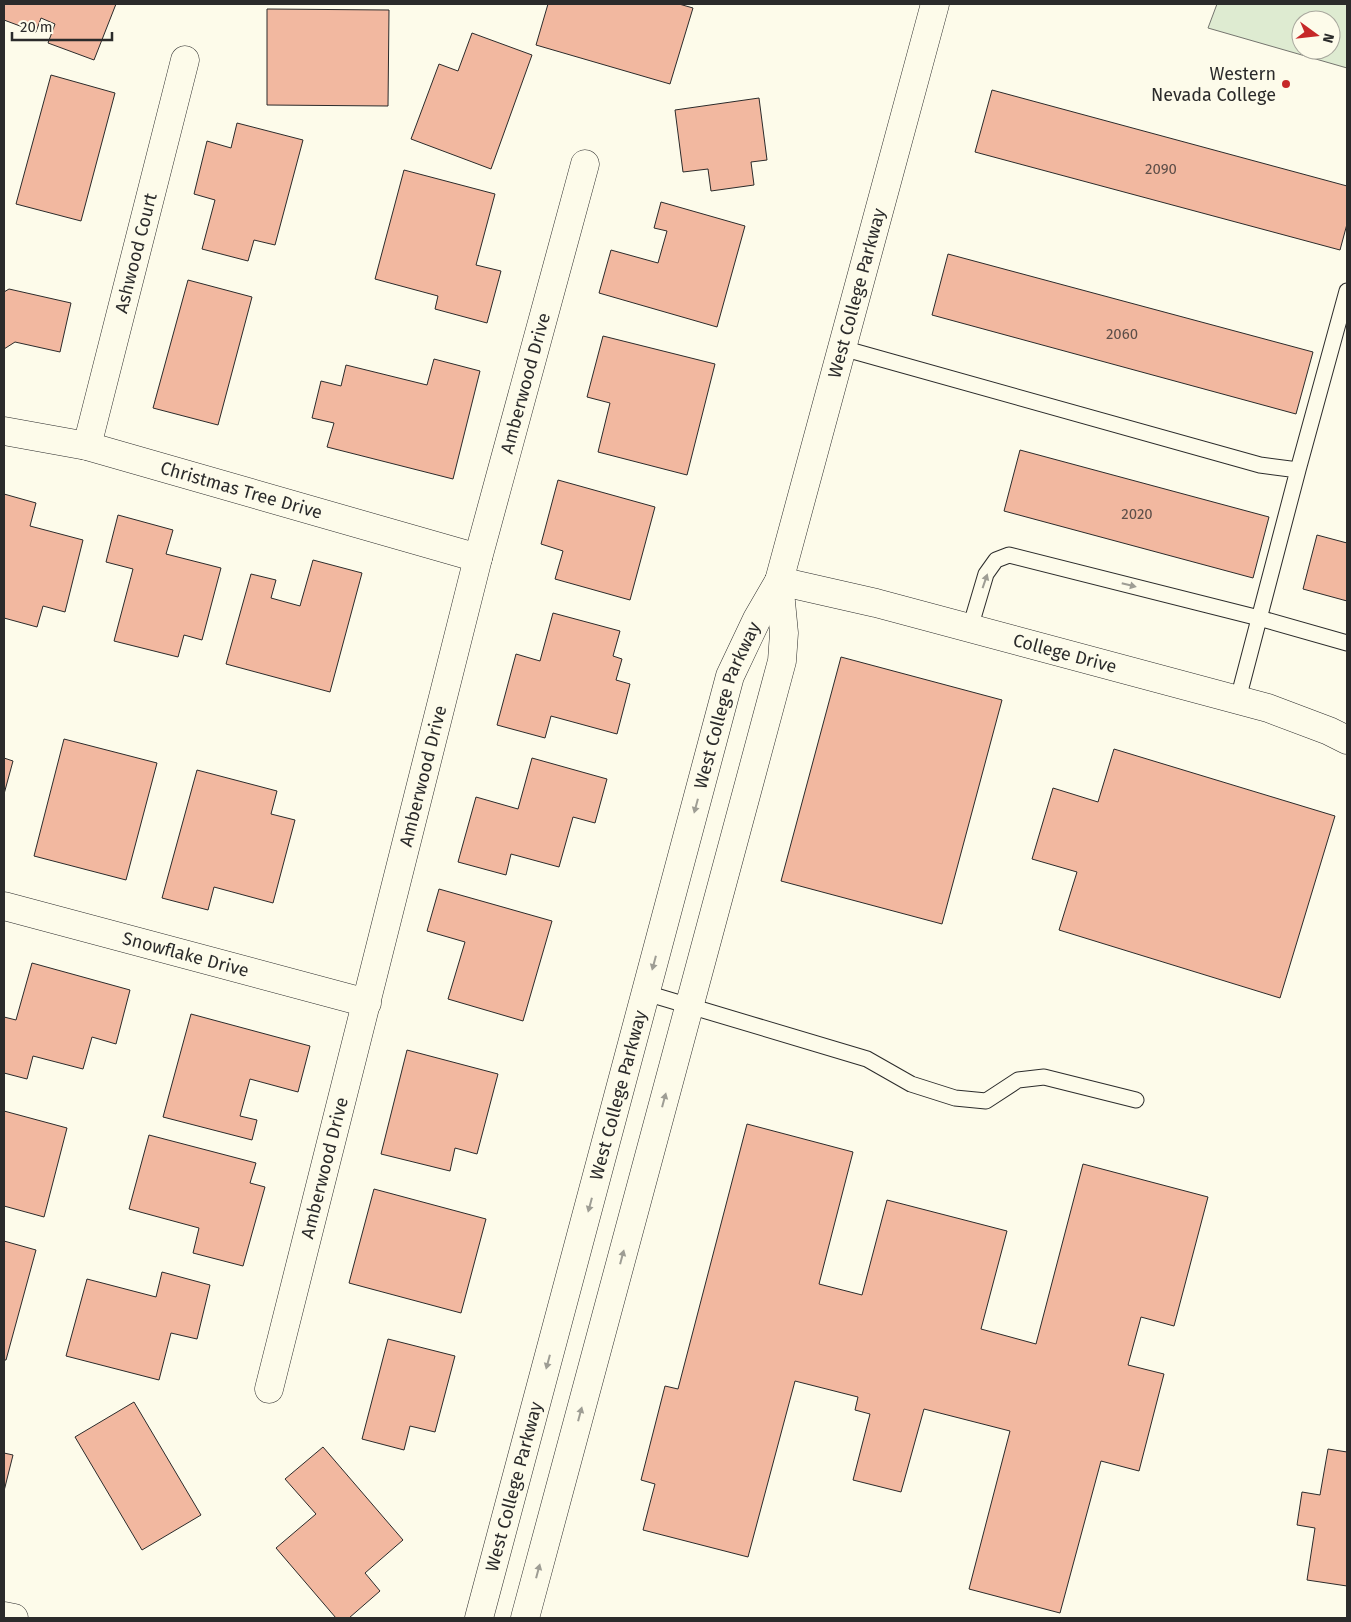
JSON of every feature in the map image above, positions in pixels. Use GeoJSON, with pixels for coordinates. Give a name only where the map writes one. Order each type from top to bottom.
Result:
{"type":"FeatureCollection","features":[{"type":"Feature","properties":{"kind":"street","name":"West College Parkway"},"geometry":{"type":"LineString","coordinates":[[479,1618],[730,676],[757,619],[779,582],[935,4]]}},
{"type":"Feature","properties":{"kind":"street","name":"Ashwood Court"},"geometry":{"type":"LineString","coordinates":[[87,446],[185,60]]}},
{"type":"Feature","properties":{"kind":"street","name":"Amberwood Drive"},"geometry":{"type":"LineString","coordinates":[[270,1389],[478,558],[585,164]]}},
{"type":"Feature","properties":{"kind":"street","name":"Christmas Tree Drive"},"geometry":{"type":"LineString","coordinates":[[4,431],[87,446],[478,558]]}},
{"type":"Feature","properties":{"kind":"street","name":"West College Parkway"},"geometry":{"type":"LineString","coordinates":[[525,1618],[782,661],[784,633],[779,582]]}},
{"type":"Feature","properties":{"kind":"street","name":"College Drive"},"geometry":{"type":"LineString","coordinates":[[779,582],[876,603],[1238,700],[1277,711],[1347,740]]}},
{"type":"Feature","properties":{"kind":"street","name":"Snowflake Drive"},"geometry":{"type":"LineString","coordinates":[[4,906],[367,1003]]}},
{"type":"Feature","properties":{"kind":"street"},"geometry":{"type":"LineString","coordinates":[[4,1616],[14,1618]]}},
{"type":"Feature","properties":{"kind":"lane"},"geometry":{"type":"LineString","coordinates":[[1238,700],[1347,291]]}},
{"type":"Feature","properties":{"kind":"lane"},"geometry":{"type":"LineString","coordinates":[[842,348],[1260,465],[1298,470]]}},
{"type":"Feature","properties":{"kind":"lane"},"geometry":{"type":"LineString","coordinates":[[970,628],[986,574],[996,560],[1009,555],[1259,618],[1347,643]]}},
{"type":"Feature","properties":{"kind":"lane"},"geometry":{"type":"LineString","coordinates":[[646,993],[867,1059],[911,1084],[955,1098],[986,1101],[1018,1080],[1044,1077],[1136,1100]]}},
{"type":"Feature","properties":{"kind":"green space"},"geometry":{"type":"Polygon","coordinates":[[[1217,4],[1347,4],[1347,68],[1319,60],[1341,60],[1341,10],[1291,10],[1291,52],[1208,28],[1217,4]]]}},
{"type":"Feature","properties":{"kind":"building"},"geometry":{"type":"Polygon","coordinates":[[[4,4],[116,4],[94,60],[48,43],[55,24],[41,18],[36,32],[4,20],[4,4]]]}},
{"type":"Feature","properties":{"kind":"building"},"geometry":{"type":"Polygon","coordinates":[[[548,4],[679,4],[693,8],[670,84],[536,45],[548,4]]]}},
{"type":"Feature","properties":{"kind":"building"},"geometry":{"type":"Polygon","coordinates":[[[267,9],[389,10],[388,106],[267,105],[267,9]]]}},
{"type":"Feature","properties":{"kind":"building"},"geometry":{"type":"Polygon","coordinates":[[[472,33],[532,55],[491,169],[411,139],[439,64],[458,71],[472,33]]]}},
{"type":"Feature","properties":{"kind":"building"},"geometry":{"type":"Polygon","coordinates":[[[51,75],[115,93],[81,221],[16,204],[51,75]]]}},
{"type":"Feature","properties":{"kind":"building"},"geometry":{"type":"Polygon","coordinates":[[[992,90],[1347,186],[1347,224],[1340,250],[975,152],[992,90]]]}},
{"type":"Feature","properties":{"kind":"building"},"geometry":{"type":"Polygon","coordinates":[[[759,98],[767,160],[751,162],[754,185],[711,191],[708,169],[683,172],[675,110],[759,98]]]}},
{"type":"Feature","properties":{"kind":"building"},"geometry":{"type":"Polygon","coordinates":[[[237,123],[303,140],[275,245],[254,240],[248,261],[202,249],[215,200],[194,194],[207,141],[231,148],[237,123]]]}},
{"type":"Feature","properties":{"kind":"building"},"geometry":{"type":"Polygon","coordinates":[[[404,170],[495,194],[476,265],[501,271],[487,323],[435,309],[438,296],[375,279],[404,170]]]}},
{"type":"Feature","properties":{"kind":"building"},"geometry":{"type":"Polygon","coordinates":[[[661,202],[745,226],[717,327],[599,293],[611,250],[658,263],[667,231],[654,228],[661,202]]]}},
{"type":"Feature","properties":{"kind":"building"},"geometry":{"type":"Polygon","coordinates":[[[948,254],[1313,352],[1296,414],[932,315],[948,254]]]}},
{"type":"Feature","properties":{"kind":"building"},"geometry":{"type":"Polygon","coordinates":[[[188,280],[252,297],[218,425],[153,408],[188,280]]]}},
{"type":"Feature","properties":{"kind":"building"},"geometry":{"type":"Polygon","coordinates":[[[9,289],[71,303],[60,352],[15,342],[4,349],[4,292],[9,289]]]}},
{"type":"Feature","properties":{"kind":"building"},"geometry":{"type":"Polygon","coordinates":[[[603,336],[715,364],[687,475],[598,452],[610,403],[587,397],[603,336]]]}},
{"type":"Feature","properties":{"kind":"building"},"geometry":{"type":"Polygon","coordinates":[[[434,359],[480,371],[453,479],[327,447],[334,423],[312,418],[321,381],[341,386],[346,365],[427,385],[434,359]]]}},
{"type":"Feature","properties":{"kind":"building"},"geometry":{"type":"Polygon","coordinates":[[[1020,450],[1269,517],[1253,578],[1004,511],[1020,450]]]}},
{"type":"Feature","properties":{"kind":"building"},"geometry":{"type":"Polygon","coordinates":[[[558,480],[655,507],[630,600],[555,579],[563,551],[541,544],[558,480]]]}},
{"type":"Feature","properties":{"kind":"building"},"geometry":{"type":"Polygon","coordinates":[[[4,494],[36,503],[30,526],[83,540],[65,612],[43,606],[37,627],[4,618],[4,494]]]}},
{"type":"Feature","properties":{"kind":"building"},"geometry":{"type":"Polygon","coordinates":[[[118,515],[173,530],[166,554],[221,568],[202,640],[184,635],[178,657],[114,641],[133,569],[106,562],[118,515]]]}},
{"type":"Feature","properties":{"kind":"building"},"geometry":{"type":"Polygon","coordinates":[[[1317,535],[1347,543],[1347,601],[1303,589],[1317,535]]]}},
{"type":"Feature","properties":{"kind":"building"},"geometry":{"type":"Polygon","coordinates":[[[313,560],[362,573],[330,692],[226,664],[251,574],[276,580],[271,598],[300,606],[313,560]]]}},
{"type":"Feature","properties":{"kind":"building"},"geometry":{"type":"Polygon","coordinates":[[[553,613],[620,631],[613,656],[622,659],[616,680],[630,684],[617,734],[551,716],[545,738],[497,725],[516,654],[540,661],[553,613]]]}},
{"type":"Feature","properties":{"kind":"building"},"geometry":{"type":"Polygon","coordinates":[[[841,657],[1002,700],[942,924],[781,881],[841,657]]]}},
{"type":"Feature","properties":{"kind":"building"},"geometry":{"type":"Polygon","coordinates":[[[64,739],[157,763],[126,880],[34,856],[64,739]]]}},
{"type":"Feature","properties":{"kind":"building"},"geometry":{"type":"Polygon","coordinates":[[[1114,749],[1335,816],[1280,998],[1059,930],[1077,872],[1032,859],[1053,788],[1098,802],[1114,749]]]}},
{"type":"Feature","properties":{"kind":"building"},"geometry":{"type":"Polygon","coordinates":[[[4,758],[13,761],[4,794],[4,758]]]}},
{"type":"Feature","properties":{"kind":"building"},"geometry":{"type":"Polygon","coordinates":[[[532,758],[607,779],[595,823],[573,817],[559,867],[511,854],[506,875],[458,862],[476,797],[518,809],[532,758]]]}},
{"type":"Feature","properties":{"kind":"building"},"geometry":{"type":"Polygon","coordinates":[[[197,770],[277,791],[271,814],[295,820],[273,903],[214,887],[208,910],[162,898],[197,770]]]}},
{"type":"Feature","properties":{"kind":"building"},"geometry":{"type":"Polygon","coordinates":[[[439,889],[552,921],[523,1021],[448,999],[465,942],[427,931],[439,889]]]}},
{"type":"Feature","properties":{"kind":"building"},"geometry":{"type":"Polygon","coordinates":[[[32,963],[130,990],[116,1044],[92,1037],[83,1069],[33,1056],[27,1079],[4,1073],[4,1017],[16,1020],[32,963]]]}},
{"type":"Feature","properties":{"kind":"building"},"geometry":{"type":"Polygon","coordinates":[[[191,1014],[310,1046],[298,1092],[250,1079],[240,1116],[257,1120],[252,1140],[163,1117],[191,1014]]]}},
{"type":"Feature","properties":{"kind":"building"},"geometry":{"type":"Polygon","coordinates":[[[407,1050],[498,1074],[477,1154],[455,1148],[450,1171],[381,1154],[407,1050]]]}},
{"type":"Feature","properties":{"kind":"building"},"geometry":{"type":"Polygon","coordinates":[[[4,1111],[67,1128],[44,1217],[4,1206],[4,1111]]]}},
{"type":"Feature","properties":{"kind":"building"},"geometry":{"type":"Polygon","coordinates":[[[747,1124],[853,1152],[819,1284],[862,1295],[887,1200],[1007,1231],[981,1329],[1036,1344],[1083,1164],[1208,1197],[1174,1326],[1141,1317],[1128,1365],[1164,1374],[1139,1471],[1101,1461],[1060,1613],[969,1589],[1010,1431],[924,1409],[901,1492],[853,1480],[870,1414],[855,1410],[858,1397],[795,1381],[748,1557],[643,1530],[655,1484],[641,1480],[665,1386],[678,1389],[747,1124]]]}},
{"type":"Feature","properties":{"kind":"building"},"geometry":{"type":"Polygon","coordinates":[[[149,1135],[256,1163],[250,1183],[265,1187],[243,1266],[193,1253],[199,1228],[129,1209],[149,1135]]]}},
{"type":"Feature","properties":{"kind":"building"},"geometry":{"type":"Polygon","coordinates":[[[374,1189],[486,1219],[461,1313],[349,1283],[374,1189]]]}},
{"type":"Feature","properties":{"kind":"building"},"geometry":{"type":"Polygon","coordinates":[[[4,1241],[36,1250],[6,1360],[4,1360],[4,1241]]]}},
{"type":"Feature","properties":{"kind":"building"},"geometry":{"type":"Polygon","coordinates":[[[162,1272],[210,1285],[197,1339],[171,1333],[159,1380],[66,1356],[87,1279],[156,1297],[162,1272]]]}},
{"type":"Feature","properties":{"kind":"building"},"geometry":{"type":"Polygon","coordinates":[[[388,1339],[455,1356],[435,1432],[410,1426],[404,1450],[362,1439],[388,1339]]]}},
{"type":"Feature","properties":{"kind":"building"},"geometry":{"type":"Polygon","coordinates":[[[134,1402],[201,1515],[142,1550],[75,1437],[134,1402]]]}},
{"type":"Feature","properties":{"kind":"building"},"geometry":{"type":"Polygon","coordinates":[[[323,1447],[403,1540],[365,1573],[380,1591],[349,1618],[336,1618],[276,1548],[316,1514],[285,1479],[323,1447]]]}},
{"type":"Feature","properties":{"kind":"building"},"geometry":{"type":"Polygon","coordinates":[[[1328,1449],[1347,1452],[1347,1586],[1307,1580],[1315,1528],[1297,1525],[1302,1492],[1320,1495],[1328,1449]]]}},
{"type":"Feature","properties":{"kind":"building"},"geometry":{"type":"Polygon","coordinates":[[[4,1453],[13,1455],[4,1491],[4,1453]]]}},
{"type":"Feature","properties":{"kind":"place","name":"Western Nevada College"},"geometry":{"type":"Point","coordinates":[1286,84]}}]}
